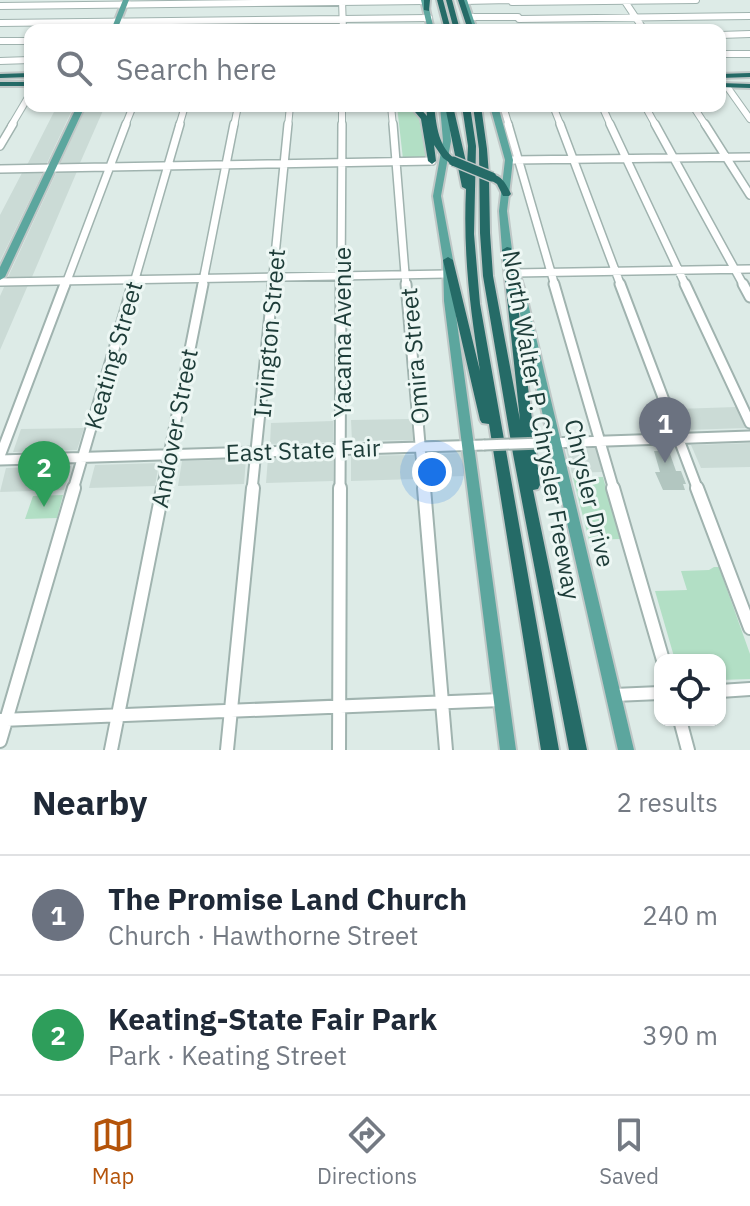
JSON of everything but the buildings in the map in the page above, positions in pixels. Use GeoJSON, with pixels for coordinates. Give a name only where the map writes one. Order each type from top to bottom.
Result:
{"type":"FeatureCollection","features":[{"type":"Feature","properties":{"kind":"highway"},"geometry":{"type":"LineString","coordinates":[[425,0],[428,14]]}},
{"type":"Feature","properties":{"kind":"highway"},"geometry":{"type":"LineString","coordinates":[[440,0],[446,24]]}},
{"type":"Feature","properties":{"kind":"highway"},"geometry":{"type":"LineString","coordinates":[[449,0],[455,24]]}},
{"type":"Feature","properties":{"kind":"highway"},"geometry":{"type":"LineString","coordinates":[[463,0],[470,24]]}},
{"type":"Feature","properties":{"kind":"highway"},"geometry":{"type":"LineString","coordinates":[[726,77],[750,76]]}},
{"type":"Feature","properties":{"kind":"highway"},"geometry":{"type":"LineString","coordinates":[[0,77],[24,79]]}},
{"type":"Feature","properties":{"kind":"highway"},"geometry":{"type":"LineString","coordinates":[[0,84],[24,80]]}},
{"type":"Feature","properties":{"kind":"highway"},"geometry":{"type":"LineString","coordinates":[[726,87],[750,86]]}},
{"type":"Feature","properties":{"kind":"highway"},"geometry":{"type":"LineString","coordinates":[[419,112],[425,119],[432,161]]}},
{"type":"Feature","properties":{"kind":"highway"},"geometry":{"type":"LineString","coordinates":[[431,112],[435,141],[444,155],[492,177],[501,183],[506,194]]}},
{"type":"Feature","properties":{"kind":"highway"},"geometry":{"type":"LineString","coordinates":[[448,112],[471,201]]}},
{"type":"Feature","properties":{"kind":"highway"},"geometry":{"type":"LineString","coordinates":[[467,112],[472,146],[471,273],[550,750]]}},
{"type":"Feature","properties":{"kind":"highway","name":"North Walter P. Chrysler Freeway"},"geometry":{"type":"LineString","coordinates":[[478,112],[486,170],[484,230],[488,273],[515,431],[578,750]]}},
{"type":"Feature","properties":{"kind":"highway"},"geometry":{"type":"LineString","coordinates":[[507,250],[531,452],[535,521]]}},
{"type":"Feature","properties":{"kind":"highway"},"geometry":{"type":"LineString","coordinates":[[447,267],[491,439],[499,454]]}},
{"type":"Feature","properties":{"kind":"main road"},"geometry":{"type":"LineString","coordinates":[[463,0],[471,24]]}},
{"type":"Feature","properties":{"kind":"main road"},"geometry":{"type":"LineString","coordinates":[[116,24],[125,2]]}},
{"type":"Feature","properties":{"kind":"main road"},"geometry":{"type":"LineString","coordinates":[[428,14],[430,24]]}},
{"type":"Feature","properties":{"kind":"main road"},"geometry":{"type":"LineString","coordinates":[[0,280],[78,112]]}},
{"type":"Feature","properties":{"kind":"main road"},"geometry":{"type":"LineString","coordinates":[[437,196],[447,141],[446,112]]}},
{"type":"Feature","properties":{"kind":"main road","name":"Chrysler Drive"},"geometry":{"type":"LineString","coordinates":[[496,112],[509,160],[503,211],[507,250],[515,273],[549,443],[626,750]]}},
{"type":"Feature","properties":{"kind":"main road"},"geometry":{"type":"LineString","coordinates":[[432,161],[508,750]]}},
{"type":"Feature","properties":{"kind":"street"},"geometry":{"type":"LineString","coordinates":[[0,6],[425,0]]}},
{"type":"Feature","properties":{"kind":"street"},"geometry":{"type":"LineString","coordinates":[[463,0],[696,0]]}},
{"type":"Feature","properties":{"kind":"street"},"geometry":{"type":"LineString","coordinates":[[624,0],[640,24]]}},
{"type":"Feature","properties":{"kind":"street"},"geometry":{"type":"LineString","coordinates":[[342,1],[342,24]]}},
{"type":"Feature","properties":{"kind":"street"},"geometry":{"type":"LineString","coordinates":[[512,1],[520,24]]}},
{"type":"Feature","properties":{"kind":"street"},"geometry":{"type":"LineString","coordinates":[[244,24],[248,2]]}},
{"type":"Feature","properties":{"kind":"street"},"geometry":{"type":"LineString","coordinates":[[0,23],[342,19],[428,14]]}},
{"type":"Feature","properties":{"kind":"street"},"geometry":{"type":"LineString","coordinates":[[470,17],[750,16]]}},
{"type":"Feature","properties":{"kind":"street"},"geometry":{"type":"LineString","coordinates":[[726,35],[750,34]]}},
{"type":"Feature","properties":{"kind":"street"},"geometry":{"type":"LineString","coordinates":[[0,41],[24,41]]}},
{"type":"Feature","properties":{"kind":"street"},"geometry":{"type":"LineString","coordinates":[[726,54],[750,54]]}},
{"type":"Feature","properties":{"kind":"street"},"geometry":{"type":"LineString","coordinates":[[0,61],[24,60]]}},
{"type":"Feature","properties":{"kind":"street"},"geometry":{"type":"LineString","coordinates":[[726,88],[750,119]]}},
{"type":"Feature","properties":{"kind":"street"},"geometry":{"type":"LineString","coordinates":[[0,146],[24,104]]}},
{"type":"Feature","properties":{"kind":"street"},"geometry":{"type":"LineString","coordinates":[[0,458],[131,112]]}},
{"type":"Feature","properties":{"kind":"street","name":"Keating Street"},"geometry":{"type":"LineString","coordinates":[[0,741],[3,720],[183,112]]}},
{"type":"Feature","properties":{"kind":"street","name":"Andover Street"},"geometry":{"type":"LineString","coordinates":[[111,750],[237,112]]}},
{"type":"Feature","properties":{"kind":"street","name":"Irvington Street"},"geometry":{"type":"LineString","coordinates":[[227,750],[289,112]]}},
{"type":"Feature","properties":{"kind":"street","name":"Yacama Avenue"},"geometry":{"type":"LineString","coordinates":[[339,750],[342,112]]}},
{"type":"Feature","properties":{"kind":"street","name":"Omira Street"},"geometry":{"type":"LineString","coordinates":[[392,112],[446,750]]}},
{"type":"Feature","properties":{"kind":"street"},"geometry":{"type":"LineString","coordinates":[[505,112],[661,654]]}},
{"type":"Feature","properties":{"kind":"street"},"geometry":{"type":"LineString","coordinates":[[555,112],[750,628]]}},
{"type":"Feature","properties":{"kind":"street"},"geometry":{"type":"LineString","coordinates":[[605,112],[750,423]]}},
{"type":"Feature","properties":{"kind":"street"},"geometry":{"type":"LineString","coordinates":[[648,112],[750,297]]}},
{"type":"Feature","properties":{"kind":"street"},"geometry":{"type":"LineString","coordinates":[[697,112],[750,195]]}},
{"type":"Feature","properties":{"kind":"street"},"geometry":{"type":"LineString","coordinates":[[509,160],[750,157]]}},
{"type":"Feature","properties":{"kind":"street"},"geometry":{"type":"LineString","coordinates":[[0,169],[432,161]]}},
{"type":"Feature","properties":{"kind":"street"},"geometry":{"type":"LineString","coordinates":[[0,280],[342,276],[407,274],[447,267]]}},
{"type":"Feature","properties":{"kind":"street"},"geometry":{"type":"LineString","coordinates":[[515,273],[750,269]]}},
{"type":"Feature","properties":{"kind":"street","name":"East State Fair"},"geometry":{"type":"LineString","coordinates":[[0,458],[82,458],[750,436]]}},
{"type":"Feature","properties":{"kind":"street"},"geometry":{"type":"LineString","coordinates":[[726,691],[750,689]]}},
{"type":"Feature","properties":{"kind":"street"},"geometry":{"type":"LineString","coordinates":[[614,695],[654,693]]}},
{"type":"Feature","properties":{"kind":"street"},"geometry":{"type":"LineString","coordinates":[[3,720],[501,700]]}},
{"type":"Feature","properties":{"kind":"street"},"geometry":{"type":"LineString","coordinates":[[682,726],[688,750]]}},
{"type":"Feature","properties":{"kind":"shaded area"},"geometry":{"type":"Polygon","coordinates":[[[54,112],[71,112],[46,165],[27,165],[54,112]]]}},
{"type":"Feature","properties":{"kind":"shaded area"},"geometry":{"type":"Polygon","coordinates":[[[84,112],[102,112],[80,163],[60,164],[84,112]]]}},
{"type":"Feature","properties":{"kind":"shaded area"},"geometry":{"type":"Polygon","coordinates":[[[58,169],[78,169],[32,277],[8,277],[58,169]]]}},
{"type":"Feature","properties":{"kind":"shaded area"},"geometry":{"type":"Polygon","coordinates":[[[44,170],[0,261],[0,215],[23,171],[44,170]]]}},
{"type":"Feature","properties":{"kind":"shaded area"},"geometry":{"type":"Polygon","coordinates":[[[5,285],[28,285],[0,350],[0,296],[5,285]]]}},
{"type":"Feature","properties":{"kind":"shaded area"},"geometry":{"type":"Polygon","coordinates":[[[736,407],[746,428],[686,430],[677,409],[736,407]]]}},
{"type":"Feature","properties":{"kind":"shaded area"},"geometry":{"type":"Polygon","coordinates":[[[411,419],[413,440],[352,441],[351,420],[411,419]]]}},
{"type":"Feature","properties":{"kind":"shaded area"},"geometry":{"type":"Polygon","coordinates":[[[333,421],[333,442],[270,444],[271,423],[333,421]]]}},
{"type":"Feature","properties":{"kind":"shaded area"},"geometry":{"type":"Polygon","coordinates":[[[84,428],[77,450],[13,452],[21,429],[84,428]]]}},
{"type":"Feature","properties":{"kind":"shaded area"},"geometry":{"type":"Polygon","coordinates":[[[750,443],[750,467],[701,468],[691,445],[750,443]]]}},
{"type":"Feature","properties":{"kind":"shaded area"},"geometry":{"type":"Polygon","coordinates":[[[596,448],[602,472],[572,473],[566,449],[596,448]]]}},
{"type":"Feature","properties":{"kind":"shaded area"},"geometry":{"type":"Polygon","coordinates":[[[462,453],[465,476],[434,477],[432,454],[462,453]]]}},
{"type":"Feature","properties":{"kind":"shaded area"},"geometry":{"type":"Polygon","coordinates":[[[414,455],[416,479],[351,481],[351,456],[414,455]]]}},
{"type":"Feature","properties":{"kind":"shaded area"},"geometry":{"type":"Polygon","coordinates":[[[333,457],[333,481],[266,483],[268,458],[333,457]]]}},
{"type":"Feature","properties":{"kind":"shaded area"},"geometry":{"type":"Polygon","coordinates":[[[246,459],[244,484],[178,486],[182,461],[246,459]]]}},
{"type":"Feature","properties":{"kind":"shaded area"},"geometry":{"type":"Polygon","coordinates":[[[159,463],[155,486],[89,488],[95,465],[159,463]]]}},
{"type":"Feature","properties":{"kind":"shaded area"},"geometry":{"type":"Polygon","coordinates":[[[71,466],[64,490],[0,492],[6,468],[71,466]]]}},
{"type":"Feature","properties":{"kind":"green space"},"geometry":{"type":"Polygon","coordinates":[[[398,112],[418,112],[426,158],[403,159],[398,112]]]}},
{"type":"Feature","properties":{"kind":"green space"},"geometry":{"type":"Polygon","coordinates":[[[603,477],[620,539],[589,540],[573,478],[603,477]]]}},
{"type":"Feature","properties":{"kind":"green space"},"geometry":{"type":"Polygon","coordinates":[[[63,495],[57,518],[25,519],[33,496],[63,495]]]}},
{"type":"Feature","properties":{"kind":"green space"},"geometry":{"type":"Polygon","coordinates":[[[719,567],[750,654],[750,679],[726,680],[726,654],[673,654],[655,591],[687,590],[681,571],[719,567]]]}},
{"type":"Feature","properties":{"kind":"place","name":"The Promise Land Church"},"geometry":{"type":"Point","coordinates":[665,463]}},
{"type":"Feature","properties":{"kind":"place","name":"Keating-State Fair Park"},"geometry":{"type":"Point","coordinates":[44,507]}}]}
